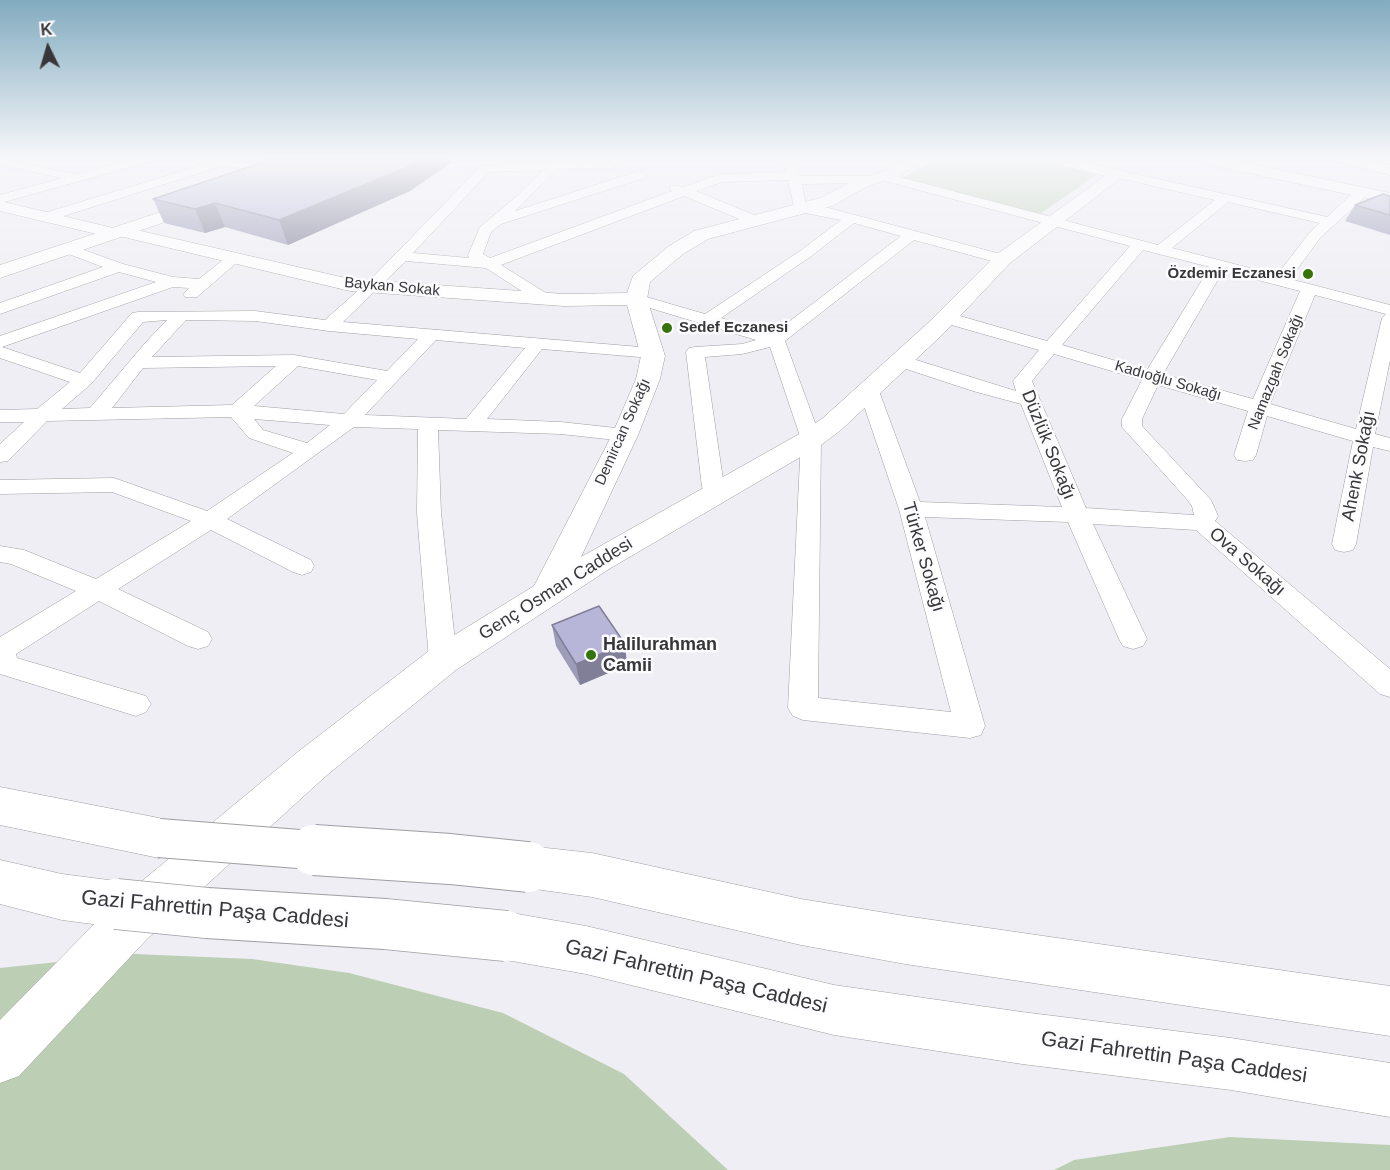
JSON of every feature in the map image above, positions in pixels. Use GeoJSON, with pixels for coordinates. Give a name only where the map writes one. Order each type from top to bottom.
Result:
{"type":"FeatureCollection","features":[{"type":"Feature","properties":{"kind":"main road","name":"Baykan Sokak"},"geometry":{"type":"LineString","coordinates":[[32,214],[350,285],[543,298],[590,300],[636,298]]}},
{"type":"Feature","properties":{"kind":"main road"},"geometry":{"type":"LineString","coordinates":[[0,264],[112,231],[162,214]]}},
{"type":"Feature","properties":{"kind":"main road"},"geometry":{"type":"LineString","coordinates":[[636,298],[640,280],[676,250],[701,235],[779,214]]}},
{"type":"Feature","properties":{"kind":"main road","name":"Genç Osman Caddesi"},"geometry":{"type":"LineString","coordinates":[[0,1058],[130,922],[313,763],[443,660],[598,561],[811,440],[869,391],[947,318],[1003,259],[1065,214]]}},
{"type":"Feature","properties":{"kind":"main road"},"geometry":{"type":"LineString","coordinates":[[0,272],[112,231]]}},
{"type":"Feature","properties":{"kind":"main road","name":"Demircan Sokağı"},"geometry":{"type":"LineString","coordinates":[[546,595],[644,393],[652,354],[636,298]]}},
{"type":"Feature","properties":{"kind":"main road"},"geometry":{"type":"LineString","coordinates":[[0,806],[159,838],[242,846],[450,859],[592,875],[801,922],[905,940],[1390,1011]]}},
{"type":"Feature","properties":{"kind":"main road","name":"Gazi Fahrettin Paşa Caddesi"},"geometry":{"type":"LineString","coordinates":[[0,882],[62,897],[116,904],[207,913],[385,924],[506,936],[586,950],[834,1010],[1022,1038],[1231,1064],[1390,1090]]}},
{"type":"Feature","properties":{"kind":"street"},"geometry":{"type":"LineString","coordinates":[[46,217],[57,214]]}},
{"type":"Feature","properties":{"kind":"street"},"geometry":{"type":"LineString","coordinates":[[329,326],[442,214]]}},
{"type":"Feature","properties":{"kind":"street"},"geometry":{"type":"LineString","coordinates":[[504,214],[485,230],[475,255],[543,298]]}},
{"type":"Feature","properties":{"kind":"street"},"geometry":{"type":"LineString","coordinates":[[492,224],[529,214]]}},
{"type":"Feature","properties":{"kind":"street"},"geometry":{"type":"LineString","coordinates":[[401,256],[488,264],[623,214]]}},
{"type":"Feature","properties":{"kind":"street"},"geometry":{"type":"LineString","coordinates":[[738,214],[754,220]]}},
{"type":"Feature","properties":{"kind":"street"},"geometry":{"type":"LineString","coordinates":[[826,214],[1003,259]]}},
{"type":"Feature","properties":{"kind":"street"},"geometry":{"type":"LineString","coordinates":[[1020,214],[1390,310]]}},
{"type":"Feature","properties":{"kind":"street"},"geometry":{"type":"LineString","coordinates":[[1159,251],[1206,214]]}},
{"type":"Feature","properties":{"kind":"street"},"geometry":{"type":"LineString","coordinates":[[1295,214],[1328,221]]}},
{"type":"Feature","properties":{"kind":"street"},"geometry":{"type":"LineString","coordinates":[[1280,282],[1328,221],[1337,214]]}},
{"type":"Feature","properties":{"kind":"street"},"geometry":{"type":"LineString","coordinates":[[707,321],[805,254],[851,219]]}},
{"type":"Feature","properties":{"kind":"street"},"geometry":{"type":"LineString","coordinates":[[717,492],[713,487],[695,352],[742,349],[776,340],[911,235]]}},
{"type":"Feature","properties":{"kind":"street","name":"Düzlük Sokağı"},"geometry":{"type":"LineString","coordinates":[[1133,639],[1077,515],[1022,381],[1139,245]]}},
{"type":"Feature","properties":{"kind":"street"},"geometry":{"type":"LineString","coordinates":[[68,249],[118,267],[172,282],[202,284]]}},
{"type":"Feature","properties":{"kind":"street"},"geometry":{"type":"LineString","coordinates":[[96,414],[202,284],[234,258]]}},
{"type":"Feature","properties":{"kind":"street","name":"Ova Sokağı"},"geometry":{"type":"LineString","coordinates":[[1218,266],[1153,376],[1131,419],[1132,427],[1203,505],[1206,516],[1202,523],[1390,686]]}},
{"type":"Feature","properties":{"kind":"street"},"geometry":{"type":"LineString","coordinates":[[0,309],[118,267]]}},
{"type":"Feature","properties":{"kind":"street"},"geometry":{"type":"LineString","coordinates":[[0,342],[172,282]]}},
{"type":"Feature","properties":{"kind":"street","name":"Namazgah Sokağı"},"geometry":{"type":"LineString","coordinates":[[1245,455],[1259,408],[1309,290]]}},
{"type":"Feature","properties":{"kind":"street"},"geometry":{"type":"LineString","coordinates":[[636,298],[776,340]]}},
{"type":"Feature","properties":{"kind":"street"},"geometry":{"type":"LineString","coordinates":[[0,456],[42,415],[84,380],[138,317],[255,316],[329,326],[652,354]]}},
{"type":"Feature","properties":{"kind":"street","name":"Kadıoğlu Sokağı"},"geometry":{"type":"LineString","coordinates":[[947,318],[1390,445]]}},
{"type":"Feature","properties":{"kind":"street","name":"Ahenk Sokağı"},"geometry":{"type":"LineString","coordinates":[[1344,544],[1390,318]]}},
{"type":"Feature","properties":{"kind":"street"},"geometry":{"type":"LineString","coordinates":[[136,704],[5,665],[1,650],[210,520],[310,451],[349,421],[432,334]]}},
{"type":"Feature","properties":{"kind":"street"},"geometry":{"type":"LineString","coordinates":[[776,340],[811,440]]}},
{"type":"Feature","properties":{"kind":"street"},"geometry":{"type":"LineString","coordinates":[[472,425],[538,343]]}},
{"type":"Feature","properties":{"kind":"street"},"geometry":{"type":"LineString","coordinates":[[0,352],[84,380]]}},
{"type":"Feature","properties":{"kind":"street"},"geometry":{"type":"LineString","coordinates":[[138,363],[294,360],[391,376]]}},
{"type":"Feature","properties":{"kind":"street"},"geometry":{"type":"LineString","coordinates":[[237,411],[294,360]]}},
{"type":"Feature","properties":{"kind":"street"},"geometry":{"type":"LineString","coordinates":[[900,361],[980,387],[1030,400]]}},
{"type":"Feature","properties":{"kind":"street","name":"Türker Sokağı"},"geometry":{"type":"LineString","coordinates":[[811,440],[803,708],[970,726],[911,509],[869,391]]}},
{"type":"Feature","properties":{"kind":"street"},"geometry":{"type":"LineString","coordinates":[[0,416],[237,411],[349,421],[561,428],[625,435]]}},
{"type":"Feature","properties":{"kind":"street"},"geometry":{"type":"LineString","coordinates":[[237,411],[256,434],[310,451]]}},
{"type":"Feature","properties":{"kind":"street"},"geometry":{"type":"LineString","coordinates":[[428,423],[429,513],[443,660]]}},
{"type":"Feature","properties":{"kind":"street"},"geometry":{"type":"LineString","coordinates":[[0,487],[114,485],[210,520],[302,566]]}},
{"type":"Feature","properties":{"kind":"street"},"geometry":{"type":"LineString","coordinates":[[911,509],[1077,515],[1202,523]]}},
{"type":"Feature","properties":{"kind":"street"},"geometry":{"type":"LineString","coordinates":[[0,554],[15,556],[98,590],[198,639]]}},
{"type":"Feature","properties":{"kind":"green space"},"geometry":{"type":"Polygon","coordinates":[[[134,954],[252,959],[349,973],[503,1013],[624,1074],[728,1170],[0,1170],[0,968],[134,954]]]}},
{"type":"Feature","properties":{"kind":"green space"},"geometry":{"type":"Polygon","coordinates":[[[1230,1137],[1390,1145],[1390,1170],[1054,1170],[1074,1160],[1230,1137]]]}},
{"type":"Feature","properties":{"kind":"building"},"geometry":{"type":"Polygon","coordinates":[[[255,214],[295,214],[279,220],[255,214]]]}},
{"type":"Feature","properties":{"kind":"building"},"geometry":{"type":"Polygon","coordinates":[[[599,606],[625,644],[576,664],[552,625],[599,606]]]}},
{"type":"Feature","properties":{"kind":"place","name":"Özdemir Eczanesi"},"geometry":{"type":"Point","coordinates":[1308,274]}},
{"type":"Feature","properties":{"kind":"place","name":"Sedef Eczanesi"},"geometry":{"type":"Point","coordinates":[667,328]}},
{"type":"Feature","properties":{"kind":"place","name":"Halilurahman Camii"},"geometry":{"type":"Point","coordinates":[591,655]}}]}
